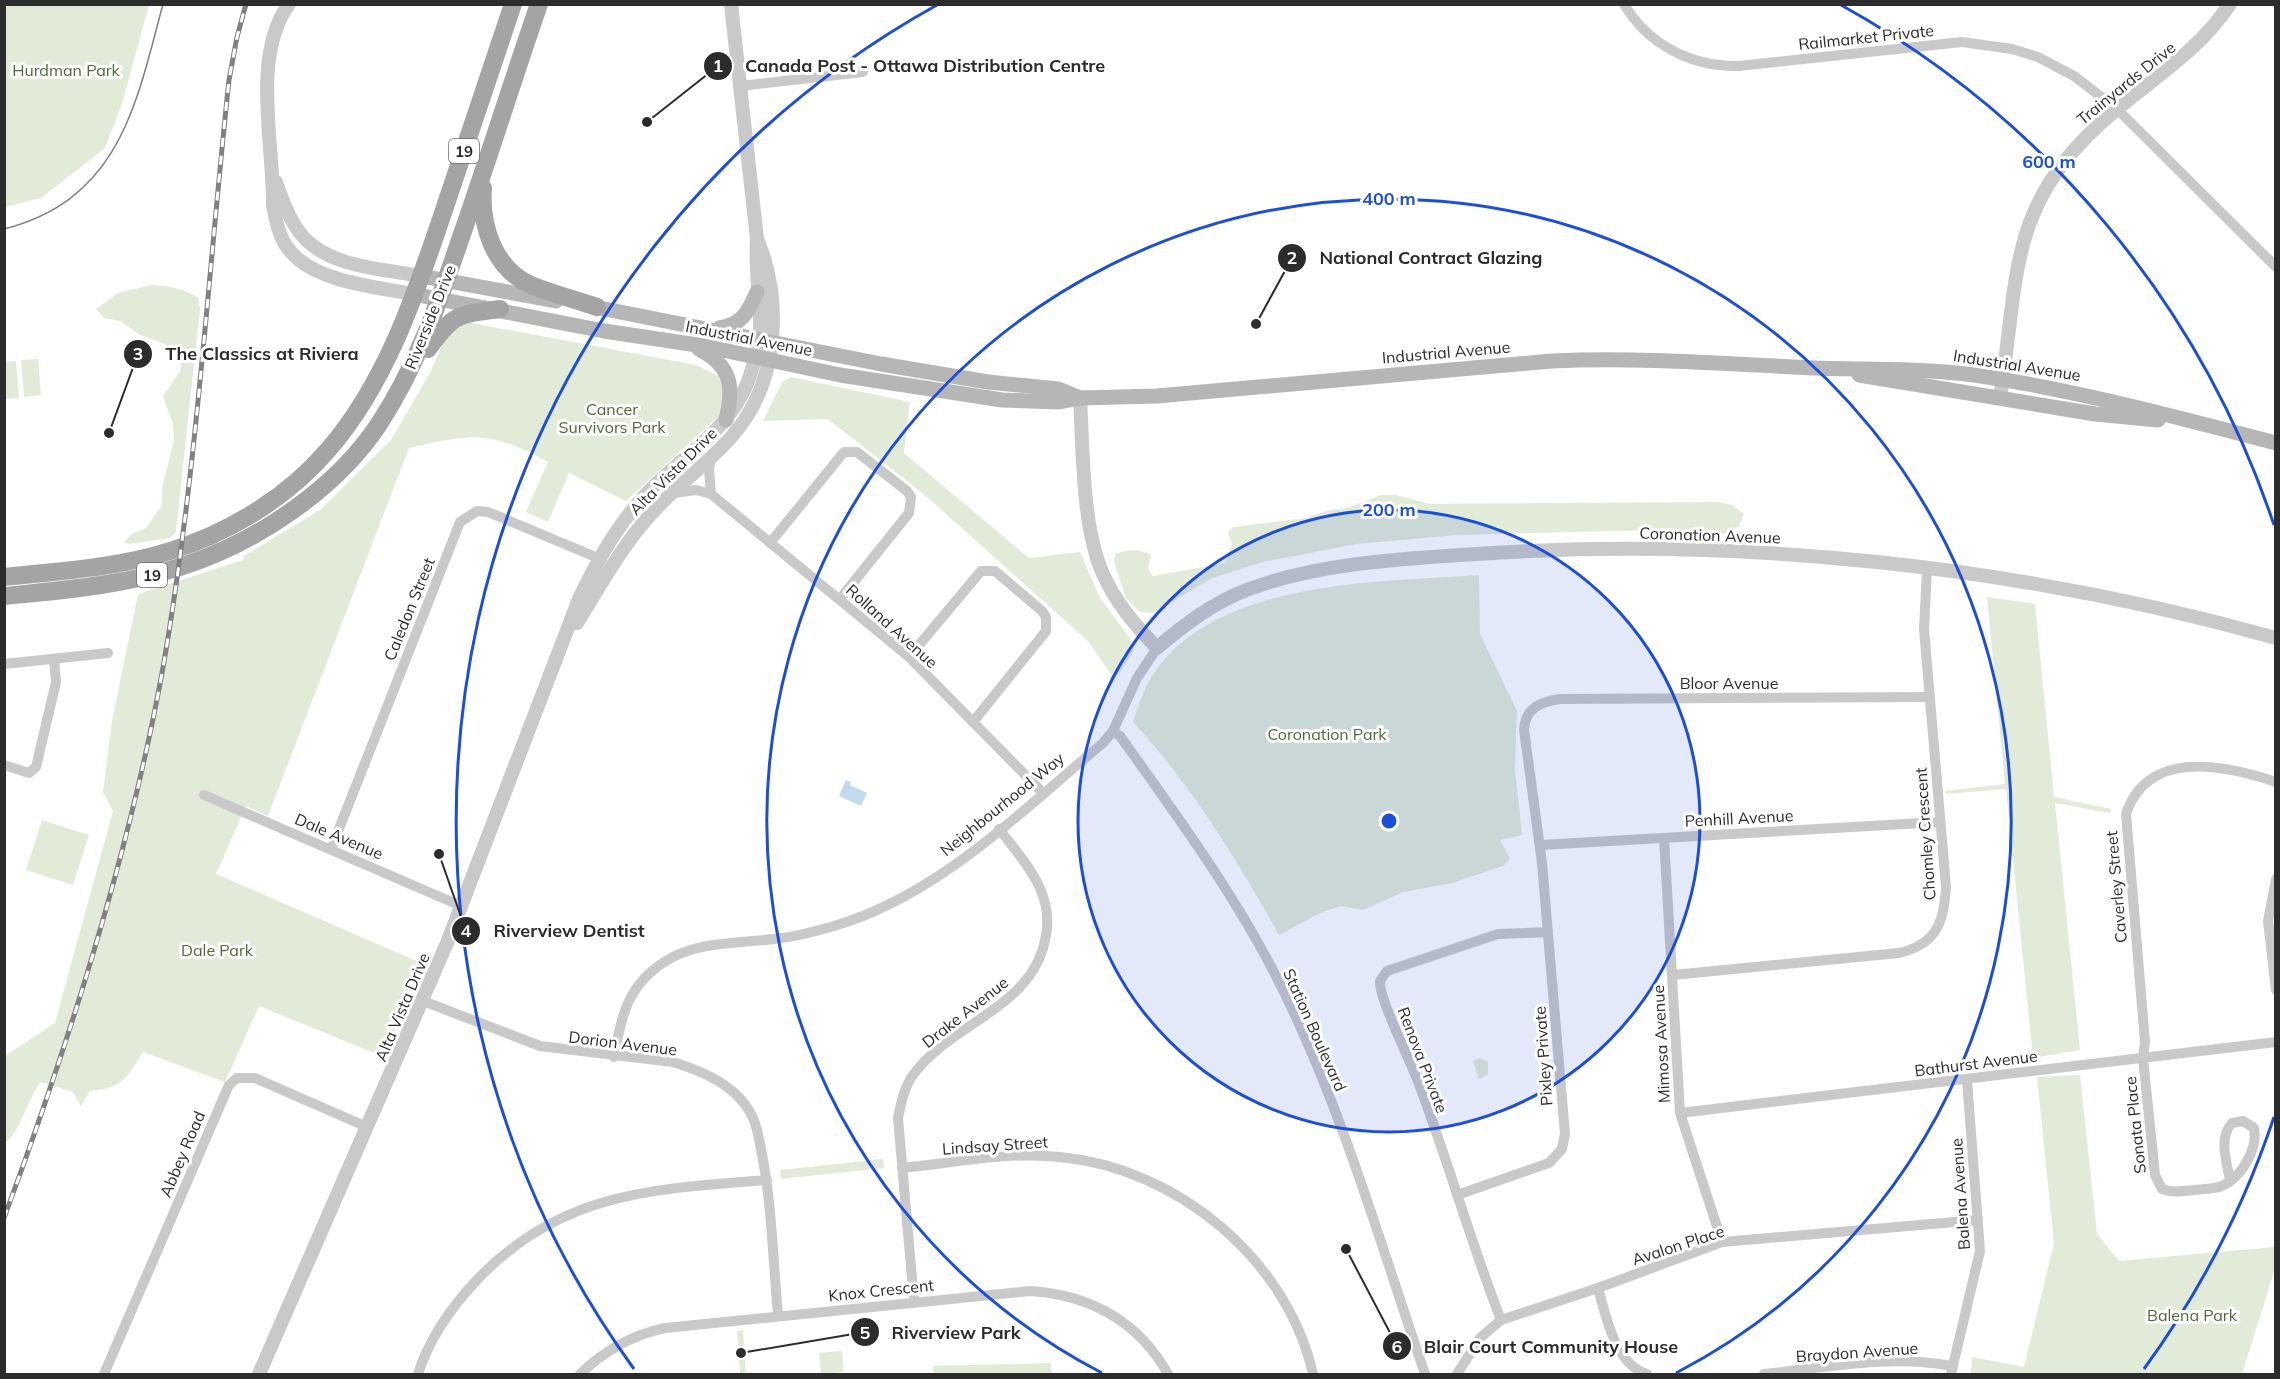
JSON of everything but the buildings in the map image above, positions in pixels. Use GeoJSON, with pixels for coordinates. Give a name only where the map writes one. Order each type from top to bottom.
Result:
{"type":"FeatureCollection","features":[{"type":"Feature","properties":{"kind":"main road","name":"Riverside Drive"},"geometry":{"type":"LineString","coordinates":[[4,577],[113,565],[151,556],[210,535],[264,505],[308,471],[341,434],[376,376],[421,276],[513,4]]}},
{"type":"Feature","properties":{"kind":"main road","name":"Riverside Drive"},"geometry":{"type":"LineString","coordinates":[[4,596],[93,586],[139,578],[185,566],[236,543],[286,513],[327,482],[378,425],[404,382],[425,339],[539,4]]}},
{"type":"Feature","properties":{"kind":"main road"},"geometry":{"type":"LineString","coordinates":[[485,165],[482,196],[483,217],[489,239],[501,260],[519,279],[531,285],[597,307]]}},
{"type":"Feature","properties":{"kind":"main road","name":"Industrial Avenue"},"geometry":{"type":"LineString","coordinates":[[421,276],[713,329],[905,369],[988,382],[1058,389],[1080,398]]}},
{"type":"Feature","properties":{"kind":"main road"},"geometry":{"type":"LineString","coordinates":[[713,329],[729,327],[744,317],[757,291]]}},
{"type":"Feature","properties":{"kind":"main road","name":"Industrial Avenue"},"geometry":{"type":"LineString","coordinates":[[413,294],[852,377],[1002,400],[1059,402],[1080,398],[1184,394],[1502,364],[1605,359],[1718,361],[1816,368],[1904,368],[2002,380],[2098,397],[2276,443]]}},
{"type":"Feature","properties":{"kind":"main road"},"geometry":{"type":"LineString","coordinates":[[404,382],[446,324],[460,315],[500,309]]}},
{"type":"Feature","properties":{"kind":"main road"},"geometry":{"type":"LineString","coordinates":[[670,341],[699,349],[721,366],[728,379],[731,393],[726,420]]}},
{"type":"Feature","properties":{"kind":"main road","name":"Industrial Avenue"},"geometry":{"type":"LineString","coordinates":[[1816,368],[2095,414],[2209,426]]}},
{"type":"Feature","properties":{"kind":"street"},"geometry":{"type":"LineString","coordinates":[[289,4],[273,33],[270,51],[268,104],[273,205],[277,226],[292,254],[307,265],[334,277],[413,294]]}},
{"type":"Feature","properties":{"kind":"street"},"geometry":{"type":"LineString","coordinates":[[730,4],[757,239],[755,268],[757,291],[766,341]]}},
{"type":"Feature","properties":{"kind":"street","name":"Railmarket Private"},"geometry":{"type":"LineString","coordinates":[[1624,4],[1647,34],[1681,55],[1707,64],[1739,66],[1924,45],[1977,44],[2026,53],[2051,63],[2087,84],[2117,109],[2276,267]]}},
{"type":"Feature","properties":{"kind":"street","name":"Trainyards Drive"},"geometry":{"type":"LineString","coordinates":[[2000,398],[2019,255],[2031,215],[2064,160],[2117,109],[2186,56],[2207,35],[2230,4]]}},
{"type":"Feature","properties":{"kind":"street"},"geometry":{"type":"LineString","coordinates":[[740,86],[863,72]]}},
{"type":"Feature","properties":{"kind":"street"},"geometry":{"type":"LineString","coordinates":[[273,175],[295,225],[315,246],[349,262],[421,276]]}},
{"type":"Feature","properties":{"kind":"street"},"geometry":{"type":"LineString","coordinates":[[757,239],[768,267],[766,341]]}},
{"type":"Feature","properties":{"kind":"street","name":"Alta Vista Drive"},"geometry":{"type":"LineString","coordinates":[[562,647],[634,534],[732,437],[750,412],[760,391],[762,359],[766,341]]}},
{"type":"Feature","properties":{"kind":"street","name":"Alta Vista Drive"},"geometry":{"type":"LineString","coordinates":[[259,1374],[423,1001],[579,599],[598,558],[650,489],[726,420],[762,359]]}},
{"type":"Feature","properties":{"kind":"street"},"geometry":{"type":"LineString","coordinates":[[1080,398],[1086,488],[1095,548],[1103,573],[1122,608],[1157,648]]}},
{"type":"Feature","properties":{"kind":"street"},"geometry":{"type":"LineString","coordinates":[[770,543],[844,452],[857,452],[907,491],[911,497],[909,513],[840,599]]}},
{"type":"Feature","properties":{"kind":"street"},"geometry":{"type":"LineString","coordinates":[[674,493],[696,490],[711,494],[709,470],[711,457]]}},
{"type":"Feature","properties":{"kind":"street","name":"Rolland Avenue"},"geometry":{"type":"LineString","coordinates":[[711,494],[909,657],[1042,793]]}},
{"type":"Feature","properties":{"kind":"street","name":"Caledon Street"},"geometry":{"type":"LineString","coordinates":[[331,849],[460,522],[477,511],[488,512],[598,558]]}},
{"type":"Feature","properties":{"kind":"street","name":"Coronation Avenue"},"geometry":{"type":"LineString","coordinates":[[1157,648],[1206,610],[1249,589],[1310,572],[1392,561],[1497,552],[1646,549],[1781,554],[1928,569],[2108,598],[2276,638]]}},
{"type":"Feature","properties":{"kind":"street","name":"Chomley Crescent"},"geometry":{"type":"LineString","coordinates":[[1673,975],[1899,953],[1916,949],[1928,941],[1937,929],[1945,912],[1946,887],[1924,629],[1928,569]]}},
{"type":"Feature","properties":{"kind":"street"},"geometry":{"type":"LineString","coordinates":[[909,657],[981,571],[995,571],[1042,611],[1046,617],[1046,631],[973,722]]}},
{"type":"Feature","properties":{"kind":"street","name":"Neighbourhood Way"},"geometry":{"type":"LineString","coordinates":[[614,1057],[630,996],[645,977],[664,962],[686,950],[781,938],[834,926],[875,911],[923,885],[999,829],[1103,743],[1113,731],[1137,678],[1157,648]]}},
{"type":"Feature","properties":{"kind":"street"},"geometry":{"type":"LineString","coordinates":[[4,664],[108,653]]}},
{"type":"Feature","properties":{"kind":"street"},"geometry":{"type":"LineString","coordinates":[[4,765],[29,773],[36,767],[56,681],[54,659]]}},
{"type":"Feature","properties":{"kind":"street","name":"Bloor Avenue"},"geometry":{"type":"LineString","coordinates":[[1532,708],[1544,702],[1560,699],[1929,697]]}},
{"type":"Feature","properties":{"kind":"street","name":"Pixley Private"},"geometry":{"type":"LineString","coordinates":[[1456,1195],[1549,1163],[1562,1149],[1565,1134],[1540,844],[1524,730],[1525,721],[1532,708]]}},
{"type":"Feature","properties":{"kind":"street","name":"Station Boulevard"},"geometry":{"type":"LineString","coordinates":[[1113,731],[1120,736],[1181,821],[1258,943],[1281,986],[1352,1155],[1425,1374]]}},
{"type":"Feature","properties":{"kind":"street","name":"Caverley Street"},"geometry":{"type":"LineString","coordinates":[[2143,1058],[2145,1042],[2126,826],[2126,814],[2135,792],[2155,776],[2179,768],[2212,765],[2276,782]]}},
{"type":"Feature","properties":{"kind":"street","name":"Dale Avenue"},"geometry":{"type":"LineString","coordinates":[[204,795],[461,906]]}},
{"type":"Feature","properties":{"kind":"street","name":"Penhill Avenue"},"geometry":{"type":"LineString","coordinates":[[1540,844],[1940,822]]}},
{"type":"Feature","properties":{"kind":"street","name":"Drake Avenue"},"geometry":{"type":"LineString","coordinates":[[914,1301],[898,1118],[902,1097],[913,1076],[932,1055],[1021,987],[1042,956],[1047,927],[1044,898],[1028,866],[999,829]]}},
{"type":"Feature","properties":{"kind":"street","name":"Mimosa Avenue"},"geometry":{"type":"LineString","coordinates":[[1664,838],[1680,1113],[1722,1242]]}},
{"type":"Feature","properties":{"kind":"street"},"geometry":{"type":"LineString","coordinates":[[2276,879],[2268,921],[2276,990]]}},
{"type":"Feature","properties":{"kind":"street","name":"Renova Private"},"geometry":{"type":"LineString","coordinates":[[1501,1320],[1421,1089],[1383,999],[1380,981],[1387,971],[1498,934],[1548,932]]}},
{"type":"Feature","properties":{"kind":"street","name":"Dorion Avenue"},"geometry":{"type":"LineString","coordinates":[[423,1001],[540,1046],[614,1057],[673,1062],[693,1068],[721,1082],[740,1098],[756,1126],[767,1180],[778,1315]]}},
{"type":"Feature","properties":{"kind":"street","name":"Bathurst Avenue"},"geometry":{"type":"LineString","coordinates":[[1680,1113],[2276,1042]]}},
{"type":"Feature","properties":{"kind":"street","name":"Sonata Place"},"geometry":{"type":"LineString","coordinates":[[2143,1058],[2155,1175],[2158,1185],[2176,1192],[2218,1187],[2230,1181]]}},
{"type":"Feature","properties":{"kind":"street","name":"Abbey Road"},"geometry":{"type":"LineString","coordinates":[[104,1374],[229,1085],[237,1078],[255,1078],[367,1127]]}},
{"type":"Feature","properties":{"kind":"street","name":"Balena Avenue"},"geometry":{"type":"LineString","coordinates":[[1951,1370],[1980,1251],[1966,1080]]}},
{"type":"Feature","properties":{"kind":"street"},"geometry":{"type":"LineString","coordinates":[[2243,1121],[2254,1128],[2254,1142],[2246,1163],[2230,1181],[2225,1144],[2226,1132],[2232,1123],[2243,1121]]}},
{"type":"Feature","properties":{"kind":"street","name":"Lindsay Street"},"geometry":{"type":"LineString","coordinates":[[902,1168],[998,1157],[1060,1156],[1124,1171],[1172,1192],[1212,1218],[1263,1272],[1290,1314],[1313,1374]]}},
{"type":"Feature","properties":{"kind":"street"},"geometry":{"type":"LineString","coordinates":[[418,1374],[436,1332],[465,1293],[499,1258],[538,1230],[595,1204],[633,1193],[767,1180]]}},
{"type":"Feature","properties":{"kind":"street","name":"Avalon Place"},"geometry":{"type":"LineString","coordinates":[[1457,1374],[1480,1338],[1501,1320],[1598,1288],[1722,1242],[1978,1220]]}},
{"type":"Feature","properties":{"kind":"street"},"geometry":{"type":"LineString","coordinates":[[1598,1288],[1622,1354],[1632,1365],[1647,1374]]}},
{"type":"Feature","properties":{"kind":"street","name":"Knox Crescent"},"geometry":{"type":"LineString","coordinates":[[579,1374],[609,1350],[649,1331],[778,1315],[1030,1291],[1083,1300],[1106,1309],[1144,1339],[1168,1374]]}},
{"type":"Feature","properties":{"kind":"street","name":"Braydon Avenue"},"geometry":{"type":"LineString","coordinates":[[1764,1374],[1893,1361],[1928,1362],[1951,1370]]}},
{"type":"Feature","properties":{"kind":"green space","name":"Hurdman Park"},"geometry":{"type":"Polygon","coordinates":[[[4,5],[149,5],[122,104],[105,148],[41,198],[5,207],[4,5]]]}},
{"type":"Feature","properties":{"kind":"green space"},"geometry":{"type":"Polygon","coordinates":[[[151,285],[187,292],[198,298],[200,308],[176,532],[170,538],[129,544],[124,542],[132,534],[146,528],[162,505],[162,488],[174,440],[173,424],[163,396],[181,370],[181,360],[163,343],[140,335],[120,321],[104,318],[96,309],[118,293],[151,285]]]}},
{"type":"Feature","properties":{"kind":"green space"},"geometry":{"type":"Polygon","coordinates":[[[466,322],[696,365],[719,376],[727,393],[720,415],[626,501],[569,473],[548,522],[526,512],[548,462],[511,445],[481,438],[449,440],[409,448],[268,816],[246,806],[216,874],[421,963],[384,1057],[259,1006],[225,1082],[143,1052],[122,1080],[110,1087],[90,1091],[81,1106],[73,1092],[41,1082],[15,1132],[5,1143],[5,1056],[55,1023],[113,811],[103,792],[112,721],[138,594],[243,560],[244,556],[320,510],[391,440],[430,373],[446,336],[466,322]]]}},
{"type":"Feature","properties":{"kind":"green space"},"geometry":{"type":"Polygon","coordinates":[[[38,359],[41,395],[24,397],[21,360],[38,359]]]}},
{"type":"Feature","properties":{"kind":"green space"},"geometry":{"type":"Polygon","coordinates":[[[16,361],[19,398],[5,399],[5,362],[16,361]]]}},
{"type":"Feature","properties":{"kind":"green space"},"geometry":{"type":"Polygon","coordinates":[[[791,377],[910,402],[904,453],[1029,558],[1080,552],[1100,598],[1132,641],[1134,651],[1115,680],[1088,641],[926,496],[828,419],[763,421],[782,382],[791,377]]]}},
{"type":"Feature","properties":{"kind":"green space"},"geometry":{"type":"Polygon","coordinates":[[[1381,495],[1396,495],[1430,504],[1718,502],[1732,505],[1744,514],[1739,526],[1720,536],[1657,530],[1457,535],[1356,544],[1263,562],[1212,578],[1154,613],[1140,612],[1126,599],[1114,561],[1115,554],[1133,550],[1151,555],[1148,569],[1153,576],[1225,563],[1232,544],[1228,532],[1233,527],[1306,518],[1326,511],[1347,508],[1381,495]]]}},
{"type":"Feature","properties":{"kind":"green space","name":"Coronation Park"},"geometry":{"type":"Polygon","coordinates":[[[1479,575],[1480,634],[1517,711],[1515,769],[1522,835],[1500,840],[1510,859],[1503,866],[1452,883],[1403,892],[1363,910],[1341,906],[1320,913],[1279,935],[1212,824],[1175,772],[1133,722],[1149,681],[1157,669],[1185,640],[1221,618],[1261,602],[1305,591],[1351,584],[1479,575]]]}},
{"type":"Feature","properties":{"kind":"green space"},"geometry":{"type":"Polygon","coordinates":[[[1987,597],[2035,604],[2054,797],[2111,809],[2110,813],[2055,803],[2080,1050],[2033,1058],[2006,789],[1946,794],[1945,791],[2005,784],[1987,597]]]}},
{"type":"Feature","properties":{"kind":"green space"},"geometry":{"type":"Polygon","coordinates":[[[42,820],[89,835],[73,885],[26,870],[42,820]]]}},
{"type":"Feature","properties":{"kind":"green space"},"geometry":{"type":"Polygon","coordinates":[[[1480,1058],[1488,1062],[1488,1074],[1479,1079],[1473,1061],[1480,1058]]]}},
{"type":"Feature","properties":{"kind":"green space","name":"Balena Park"},"geometry":{"type":"Polygon","coordinates":[[[2080,1075],[2097,1234],[2119,1261],[2275,1247],[2275,1269],[2242,1374],[1971,1374],[1972,1357],[2024,1367],[2054,1243],[2037,1077],[2080,1075]]]}},
{"type":"Feature","properties":{"kind":"green space"},"geometry":{"type":"Polygon","coordinates":[[[883,1159],[884,1168],[781,1179],[780,1170],[883,1159]]]}},
{"type":"Feature","properties":{"kind":"green space"},"geometry":{"type":"Polygon","coordinates":[[[743,1330],[746,1374],[740,1374],[737,1331],[743,1330]]]}},
{"type":"Feature","properties":{"kind":"green space"},"geometry":{"type":"Polygon","coordinates":[[[842,1351],[844,1372],[821,1374],[819,1353],[842,1351]]]}},
{"type":"Feature","properties":{"kind":"green space"},"geometry":{"type":"Polygon","coordinates":[[[1051,1363],[1052,1374],[934,1374],[933,1366],[1051,1363]]]}},
{"type":"Feature","properties":{"kind":"water"},"geometry":{"type":"Polygon","coordinates":[[[846,780],[851,782],[850,785],[867,793],[861,806],[839,796],[846,780]]]}},
{"type":"Feature","properties":{"kind":"tram line"},"geometry":{"type":"LineString","coordinates":[[4,229],[43,215],[74,195],[98,171],[117,143],[131,112],[143,78],[163,4]]}},
{"type":"Feature","properties":{"kind":"railway"},"geometry":{"type":"LineString","coordinates":[[4,1218],[52,1082],[96,943],[134,802],[164,662],[194,444],[229,80],[246,4]]}},
{"type":"Feature","properties":{"kind":"place","name":"Canada Post - Ottawa Distribution Centre"},"geometry":{"type":"Point","coordinates":[647,122]}},
{"type":"Feature","properties":{"kind":"place","name":"National Contract Glazing"},"geometry":{"type":"Point","coordinates":[1256,324]}},
{"type":"Feature","properties":{"kind":"place","name":"The Classics at Riviera"},"geometry":{"type":"Point","coordinates":[109,433]}},
{"type":"Feature","properties":{"kind":"place","name":"Riverview Dentist"},"geometry":{"type":"Point","coordinates":[439,854]}},
{"type":"Feature","properties":{"kind":"place","name":"Blair Court Community House"},"geometry":{"type":"Point","coordinates":[1346,1249]}},
{"type":"Feature","properties":{"kind":"place","name":"Riverview Park"},"geometry":{"type":"Point","coordinates":[741,1353]}},
{"type":"Feature","properties":{"kind":"park label","name":"Cancer Survivors Park"},"geometry":{"type":"Point","coordinates":[612,418]}},
{"type":"Feature","properties":{"kind":"park label","name":"Dale Park"},"geometry":{"type":"Point","coordinates":[217,950]}}]}
